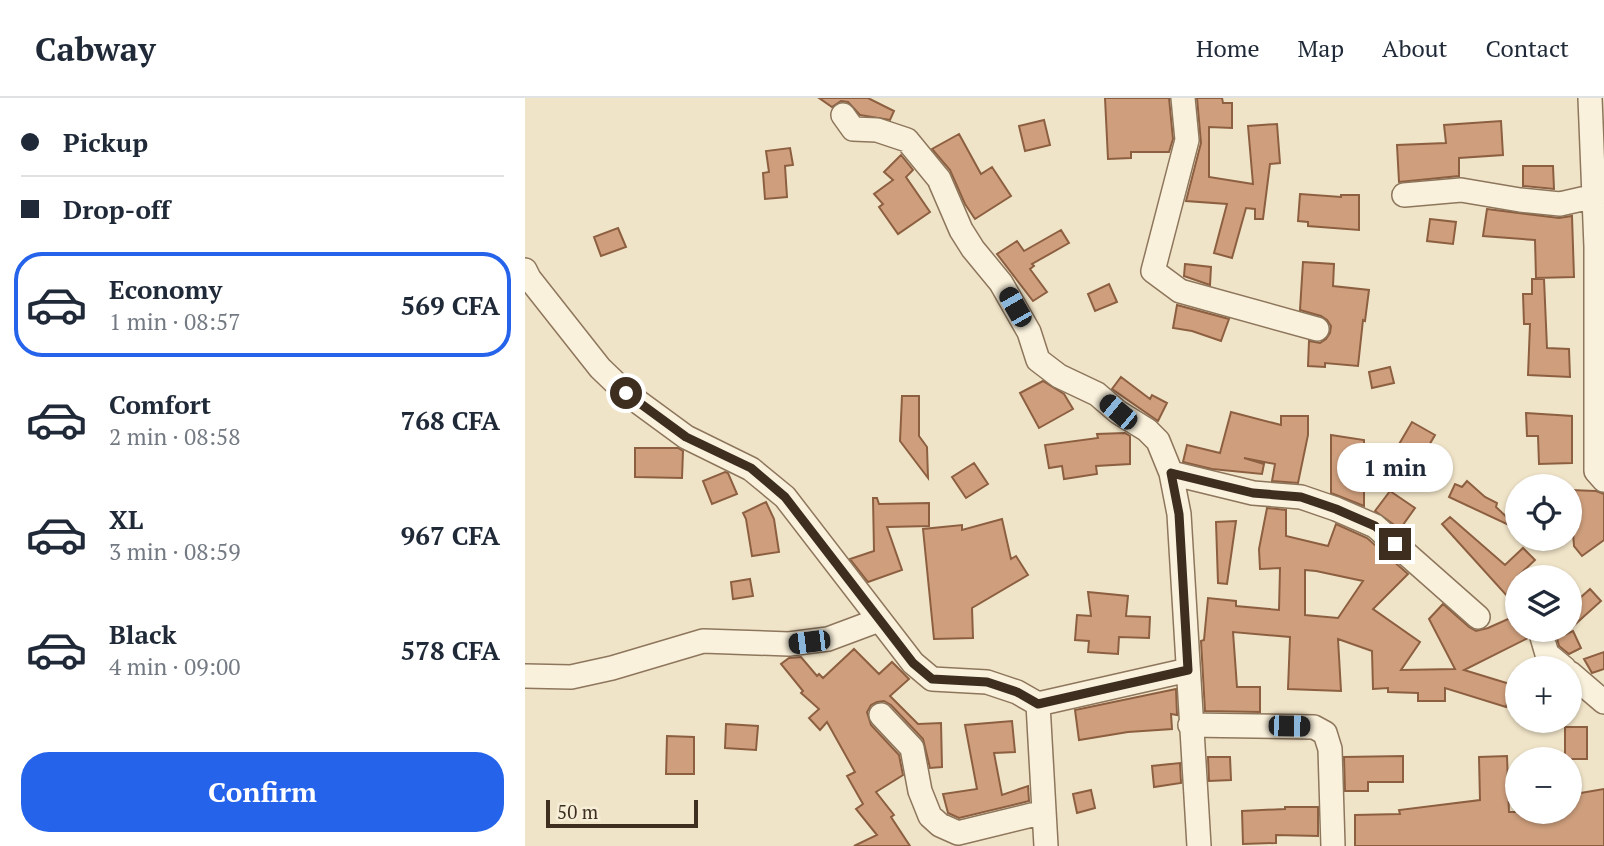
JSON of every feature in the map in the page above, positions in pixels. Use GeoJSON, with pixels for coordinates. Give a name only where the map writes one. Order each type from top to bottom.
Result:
{"type":"FeatureCollection","features":[{"type":"Feature","properties":{"kind":"street"},"geometry":{"type":"LineString","coordinates":[[1183,98],[1187,140],[1153,271],[1180,291],[1317,329]]}},
{"type":"Feature","properties":{"kind":"street"},"geometry":{"type":"LineString","coordinates":[[1590,98],[1595,197],[1596,471],[1604,480]]}},
{"type":"Feature","properties":{"kind":"street"},"geometry":{"type":"LineString","coordinates":[[843,115],[853,129],[877,130],[907,140],[939,179],[961,230],[973,249],[1002,283],[1029,332],[1038,360],[1059,376],[1097,394],[1118,412],[1147,430],[1164,452],[1179,514],[1199,846]]}},
{"type":"Feature","properties":{"kind":"street"},"geometry":{"type":"LineString","coordinates":[[1403,195],[1461,190],[1560,204],[1595,197]]}},
{"type":"Feature","properties":{"kind":"street"},"geometry":{"type":"LineString","coordinates":[[525,270],[600,368],[626,393],[686,437],[751,468],[785,497],[913,663],[932,679],[987,682],[1017,692],[1038,704],[1188,670]]}},
{"type":"Feature","properties":{"kind":"street"},"geometry":{"type":"LineString","coordinates":[[1171,473],[1253,493],[1301,497],[1375,526],[1479,617]]}},
{"type":"Feature","properties":{"kind":"street"},"geometry":{"type":"LineString","coordinates":[[525,676],[572,677],[612,668],[703,640],[789,644],[828,639],[879,620]]}},
{"type":"Feature","properties":{"kind":"street"},"geometry":{"type":"LineString","coordinates":[[1582,683],[1604,702]]}},
{"type":"Feature","properties":{"kind":"street"},"geometry":{"type":"LineString","coordinates":[[1038,704],[1046,846]]}},
{"type":"Feature","properties":{"kind":"street"},"geometry":{"type":"LineString","coordinates":[[881,715],[912,748],[920,791],[930,816],[940,825],[958,834],[1044,812]]}},
{"type":"Feature","properties":{"kind":"street"},"geometry":{"type":"LineString","coordinates":[[1190,725],[1314,727],[1325,733],[1331,749],[1333,846]]}},
{"type":"Feature","properties":{"kind":"building"},"geometry":{"type":"Polygon","coordinates":[[[819,98],[868,98],[894,111],[890,120],[860,115],[848,102],[841,101],[832,107],[819,98]]]}},
{"type":"Feature","properties":{"kind":"building"},"geometry":{"type":"Polygon","coordinates":[[[1105,98],[1169,98],[1173,139],[1169,152],[1131,152],[1131,158],[1108,159],[1105,98]]]}},
{"type":"Feature","properties":{"kind":"building"},"geometry":{"type":"Polygon","coordinates":[[[1197,98],[1222,98],[1223,103],[1232,103],[1232,128],[1209,127],[1209,177],[1253,184],[1248,126],[1277,124],[1280,163],[1270,164],[1263,219],[1255,219],[1255,209],[1246,208],[1232,258],[1214,253],[1227,204],[1186,201],[1201,143],[1197,98]]]}},
{"type":"Feature","properties":{"kind":"building"},"geometry":{"type":"Polygon","coordinates":[[[1044,120],[1050,145],[1025,151],[1019,126],[1044,120]]]}},
{"type":"Feature","properties":{"kind":"building"},"geometry":{"type":"Polygon","coordinates":[[[1501,121],[1503,155],[1459,158],[1459,176],[1399,182],[1397,145],[1446,143],[1444,125],[1501,121]]]}},
{"type":"Feature","properties":{"kind":"building"},"geometry":{"type":"Polygon","coordinates":[[[959,134],[981,174],[992,167],[1011,196],[975,219],[950,170],[932,149],[959,134]]]}},
{"type":"Feature","properties":{"kind":"building"},"geometry":{"type":"Polygon","coordinates":[[[790,148],[793,165],[785,166],[787,197],[765,199],[763,173],[769,172],[766,151],[790,148]]]}},
{"type":"Feature","properties":{"kind":"building"},"geometry":{"type":"Polygon","coordinates":[[[901,155],[913,170],[906,177],[930,212],[898,234],[879,207],[883,204],[874,194],[893,180],[884,172],[901,155]]]}},
{"type":"Feature","properties":{"kind":"building"},"geometry":{"type":"Polygon","coordinates":[[[1523,166],[1553,166],[1554,189],[1523,186],[1523,166]]]}},
{"type":"Feature","properties":{"kind":"building"},"geometry":{"type":"Polygon","coordinates":[[[1300,194],[1341,197],[1359,195],[1359,230],[1308,226],[1308,222],[1298,221],[1300,194]]]}},
{"type":"Feature","properties":{"kind":"building"},"geometry":{"type":"Polygon","coordinates":[[[1487,209],[1559,218],[1572,216],[1574,277],[1536,278],[1535,240],[1483,236],[1487,209]]]}},
{"type":"Feature","properties":{"kind":"building"},"geometry":{"type":"Polygon","coordinates":[[[1430,219],[1456,222],[1453,244],[1427,241],[1430,219]]]}},
{"type":"Feature","properties":{"kind":"building"},"geometry":{"type":"Polygon","coordinates":[[[618,228],[626,247],[601,256],[594,237],[618,228]]]}},
{"type":"Feature","properties":{"kind":"building"},"geometry":{"type":"Polygon","coordinates":[[[1061,230],[1069,243],[1032,264],[1034,266],[1030,269],[1047,292],[1033,301],[997,254],[1017,241],[1024,251],[1061,230]]]}},
{"type":"Feature","properties":{"kind":"building"},"geometry":{"type":"Polygon","coordinates":[[[1303,262],[1334,264],[1333,286],[1369,290],[1358,366],[1325,363],[1325,367],[1308,366],[1309,341],[1320,343],[1326,339],[1331,326],[1321,316],[1300,310],[1303,262]]]}},
{"type":"Feature","properties":{"kind":"building"},"geometry":{"type":"Polygon","coordinates":[[[1185,264],[1211,267],[1210,285],[1184,276],[1185,264]]]}},
{"type":"Feature","properties":{"kind":"building"},"geometry":{"type":"Polygon","coordinates":[[[1532,279],[1544,279],[1547,348],[1569,349],[1570,377],[1528,375],[1530,324],[1524,324],[1523,294],[1532,294],[1532,279]]]}},
{"type":"Feature","properties":{"kind":"building"},"geometry":{"type":"Polygon","coordinates":[[[1109,284],[1117,302],[1095,311],[1088,294],[1109,284]]]}},
{"type":"Feature","properties":{"kind":"building"},"geometry":{"type":"Polygon","coordinates":[[[1177,305],[1229,319],[1221,341],[1173,328],[1177,305]]]}},
{"type":"Feature","properties":{"kind":"building"},"geometry":{"type":"Polygon","coordinates":[[[1390,367],[1394,383],[1372,388],[1369,372],[1390,367]]]}},
{"type":"Feature","properties":{"kind":"building"},"geometry":{"type":"Polygon","coordinates":[[[1121,377],[1150,399],[1152,395],[1167,403],[1158,421],[1112,389],[1121,377]]]}},
{"type":"Feature","properties":{"kind":"building"},"geometry":{"type":"Polygon","coordinates":[[[1043,381],[1064,394],[1073,409],[1039,428],[1020,393],[1043,381]]]}},
{"type":"Feature","properties":{"kind":"building"},"geometry":{"type":"Polygon","coordinates":[[[902,396],[919,396],[919,436],[927,447],[928,478],[900,441],[902,396]]]}},
{"type":"Feature","properties":{"kind":"building"},"geometry":{"type":"Polygon","coordinates":[[[1231,412],[1281,425],[1281,416],[1308,416],[1308,435],[1298,483],[1272,481],[1275,464],[1244,458],[1264,464],[1262,474],[1212,469],[1183,462],[1187,445],[1220,453],[1231,412]]]}},
{"type":"Feature","properties":{"kind":"building"},"geometry":{"type":"Polygon","coordinates":[[[1526,413],[1572,416],[1572,463],[1539,464],[1538,436],[1527,436],[1526,413]]]}},
{"type":"Feature","properties":{"kind":"building"},"geometry":{"type":"Polygon","coordinates":[[[1412,422],[1435,435],[1421,459],[1398,446],[1412,422]]]}},
{"type":"Feature","properties":{"kind":"building"},"geometry":{"type":"Polygon","coordinates":[[[1125,433],[1130,436],[1130,464],[1096,466],[1097,474],[1064,479],[1062,466],[1049,468],[1045,445],[1098,438],[1097,434],[1125,433]]]}},
{"type":"Feature","properties":{"kind":"building"},"geometry":{"type":"Polygon","coordinates":[[[1331,435],[1364,440],[1364,506],[1331,493],[1331,435]]]}},
{"type":"Feature","properties":{"kind":"building"},"geometry":{"type":"Polygon","coordinates":[[[635,448],[678,448],[683,451],[682,478],[635,477],[635,448]]]}},
{"type":"Feature","properties":{"kind":"building"},"geometry":{"type":"Polygon","coordinates":[[[974,463],[988,484],[966,498],[952,477],[974,463]]]}},
{"type":"Feature","properties":{"kind":"building"},"geometry":{"type":"Polygon","coordinates":[[[728,473],[737,494],[712,504],[703,481],[728,473]]]}},
{"type":"Feature","properties":{"kind":"building"},"geometry":{"type":"Polygon","coordinates":[[[1467,481],[1485,497],[1497,503],[1496,507],[1505,515],[1505,523],[1449,497],[1455,484],[1462,487],[1467,481]]]}},
{"type":"Feature","properties":{"kind":"building"},"geometry":{"type":"Polygon","coordinates":[[[1582,490],[1596,491],[1604,494],[1604,540],[1582,556],[1578,551],[1582,551],[1582,490]]]}},
{"type":"Feature","properties":{"kind":"building"},"geometry":{"type":"Polygon","coordinates":[[[1390,491],[1415,508],[1400,529],[1375,511],[1390,491]]]}},
{"type":"Feature","properties":{"kind":"building"},"geometry":{"type":"Polygon","coordinates":[[[873,498],[877,498],[879,504],[929,503],[929,526],[887,527],[902,570],[868,582],[850,559],[874,551],[873,498]]]}},
{"type":"Feature","properties":{"kind":"building"},"geometry":{"type":"Polygon","coordinates":[[[766,502],[774,519],[779,552],[752,556],[743,513],[766,502]]]}},
{"type":"Feature","properties":{"kind":"building"},"geometry":{"type":"Polygon","coordinates":[[[1267,508],[1286,510],[1286,536],[1328,546],[1336,524],[1367,538],[1408,574],[1373,609],[1420,642],[1401,670],[1455,669],[1429,619],[1443,604],[1476,631],[1505,620],[1505,642],[1520,642],[1464,670],[1505,683],[1505,707],[1445,688],[1445,701],[1418,701],[1418,693],[1388,692],[1388,688],[1373,689],[1372,651],[1338,639],[1341,691],[1288,689],[1290,637],[1233,632],[1237,687],[1260,687],[1260,712],[1205,711],[1201,641],[1204,640],[1208,598],[1236,601],[1236,606],[1279,610],[1280,568],[1260,569],[1259,549],[1267,508]],[[1305,570],[1305,615],[1338,618],[1363,581],[1305,570]]]}},
{"type":"Feature","properties":{"kind":"building"},"geometry":{"type":"Polygon","coordinates":[[[1450,517],[1505,565],[1505,594],[1442,524],[1450,517]]]}},
{"type":"Feature","properties":{"kind":"building"},"geometry":{"type":"Polygon","coordinates":[[[1002,519],[1011,559],[1016,556],[1028,575],[972,608],[973,638],[934,639],[923,529],[962,525],[962,530],[1002,519]]]}},
{"type":"Feature","properties":{"kind":"building"},"geometry":{"type":"Polygon","coordinates":[[[1236,521],[1227,584],[1218,583],[1216,522],[1236,521]]]}},
{"type":"Feature","properties":{"kind":"building"},"geometry":{"type":"Polygon","coordinates":[[[1520,551],[1526,551],[1535,560],[1530,565],[1505,565],[1520,551]]]}},
{"type":"Feature","properties":{"kind":"building"},"geometry":{"type":"Polygon","coordinates":[[[750,579],[753,596],[733,599],[731,582],[750,579]]]}},
{"type":"Feature","properties":{"kind":"building"},"geometry":{"type":"Polygon","coordinates":[[[1590,589],[1601,601],[1582,618],[1582,596],[1590,589]]]}},
{"type":"Feature","properties":{"kind":"building"},"geometry":{"type":"Polygon","coordinates":[[[1088,592],[1128,596],[1126,616],[1150,617],[1149,638],[1119,637],[1118,654],[1088,652],[1089,641],[1075,640],[1077,615],[1091,616],[1088,592]]]}},
{"type":"Feature","properties":{"kind":"building"},"geometry":{"type":"Polygon","coordinates":[[[1558,642],[1578,642],[1581,648],[1569,654],[1558,642]]]}},
{"type":"Feature","properties":{"kind":"building"},"geometry":{"type":"Polygon","coordinates":[[[854,649],[879,674],[892,662],[909,679],[890,696],[918,724],[941,723],[942,767],[930,768],[923,739],[891,705],[884,701],[877,702],[871,705],[867,712],[871,725],[899,755],[903,775],[876,792],[894,815],[891,817],[910,846],[854,846],[877,835],[856,809],[863,804],[847,776],[855,772],[827,722],[820,730],[809,718],[819,709],[801,693],[803,691],[781,664],[789,658],[801,657],[817,676],[819,674],[823,678],[854,649]]]}},
{"type":"Feature","properties":{"kind":"building"},"geometry":{"type":"Polygon","coordinates":[[[1604,652],[1604,669],[1592,673],[1584,659],[1604,652]]]}},
{"type":"Feature","properties":{"kind":"building"},"geometry":{"type":"Polygon","coordinates":[[[1176,689],[1177,715],[1171,714],[1172,729],[1128,732],[1079,740],[1075,710],[1176,689]]]}},
{"type":"Feature","properties":{"kind":"building"},"geometry":{"type":"Polygon","coordinates":[[[1012,721],[1015,752],[994,753],[1002,795],[1028,786],[1029,801],[959,818],[948,813],[943,794],[977,789],[965,725],[1012,721]]]}},
{"type":"Feature","properties":{"kind":"building"},"geometry":{"type":"Polygon","coordinates":[[[726,724],[758,726],[756,750],[725,748],[726,724]]]}},
{"type":"Feature","properties":{"kind":"building"},"geometry":{"type":"Polygon","coordinates":[[[1582,727],[1587,727],[1587,759],[1582,759],[1582,747],[1565,747],[1565,733],[1582,733],[1582,727]]]}},
{"type":"Feature","properties":{"kind":"building"},"geometry":{"type":"Polygon","coordinates":[[[667,736],[694,737],[694,774],[666,774],[667,736]]]}},
{"type":"Feature","properties":{"kind":"building"},"geometry":{"type":"Polygon","coordinates":[[[1403,756],[1403,782],[1368,782],[1368,791],[1345,791],[1344,757],[1403,756]]]}},
{"type":"Feature","properties":{"kind":"building"},"geometry":{"type":"Polygon","coordinates":[[[1505,756],[1505,824],[1582,824],[1582,793],[1604,789],[1604,846],[1355,846],[1355,815],[1400,814],[1399,810],[1480,800],[1479,757],[1505,756]]]}},
{"type":"Feature","properties":{"kind":"building"},"geometry":{"type":"Polygon","coordinates":[[[1208,757],[1230,757],[1231,780],[1209,781],[1208,757]]]}},
{"type":"Feature","properties":{"kind":"building"},"geometry":{"type":"Polygon","coordinates":[[[1180,763],[1181,783],[1154,787],[1152,766],[1180,763]]]}},
{"type":"Feature","properties":{"kind":"building"},"geometry":{"type":"Polygon","coordinates":[[[1091,790],[1095,808],[1077,813],[1073,794],[1091,790]]]}},
{"type":"Feature","properties":{"kind":"building"},"geometry":{"type":"Polygon","coordinates":[[[1318,807],[1318,836],[1276,835],[1276,843],[1243,844],[1242,811],[1318,807]]]}},
{"type":"Feature","properties":{"kind":"route"},"geometry":{"type":"LineString","coordinates":[[626,393],[686,437],[751,468],[785,497],[811,527],[913,663],[932,679],[987,682],[1017,692],[1038,704],[1188,670],[1187,616],[1179,514],[1171,473],[1253,493],[1301,497],[1375,526],[1395,544]]}}]}
